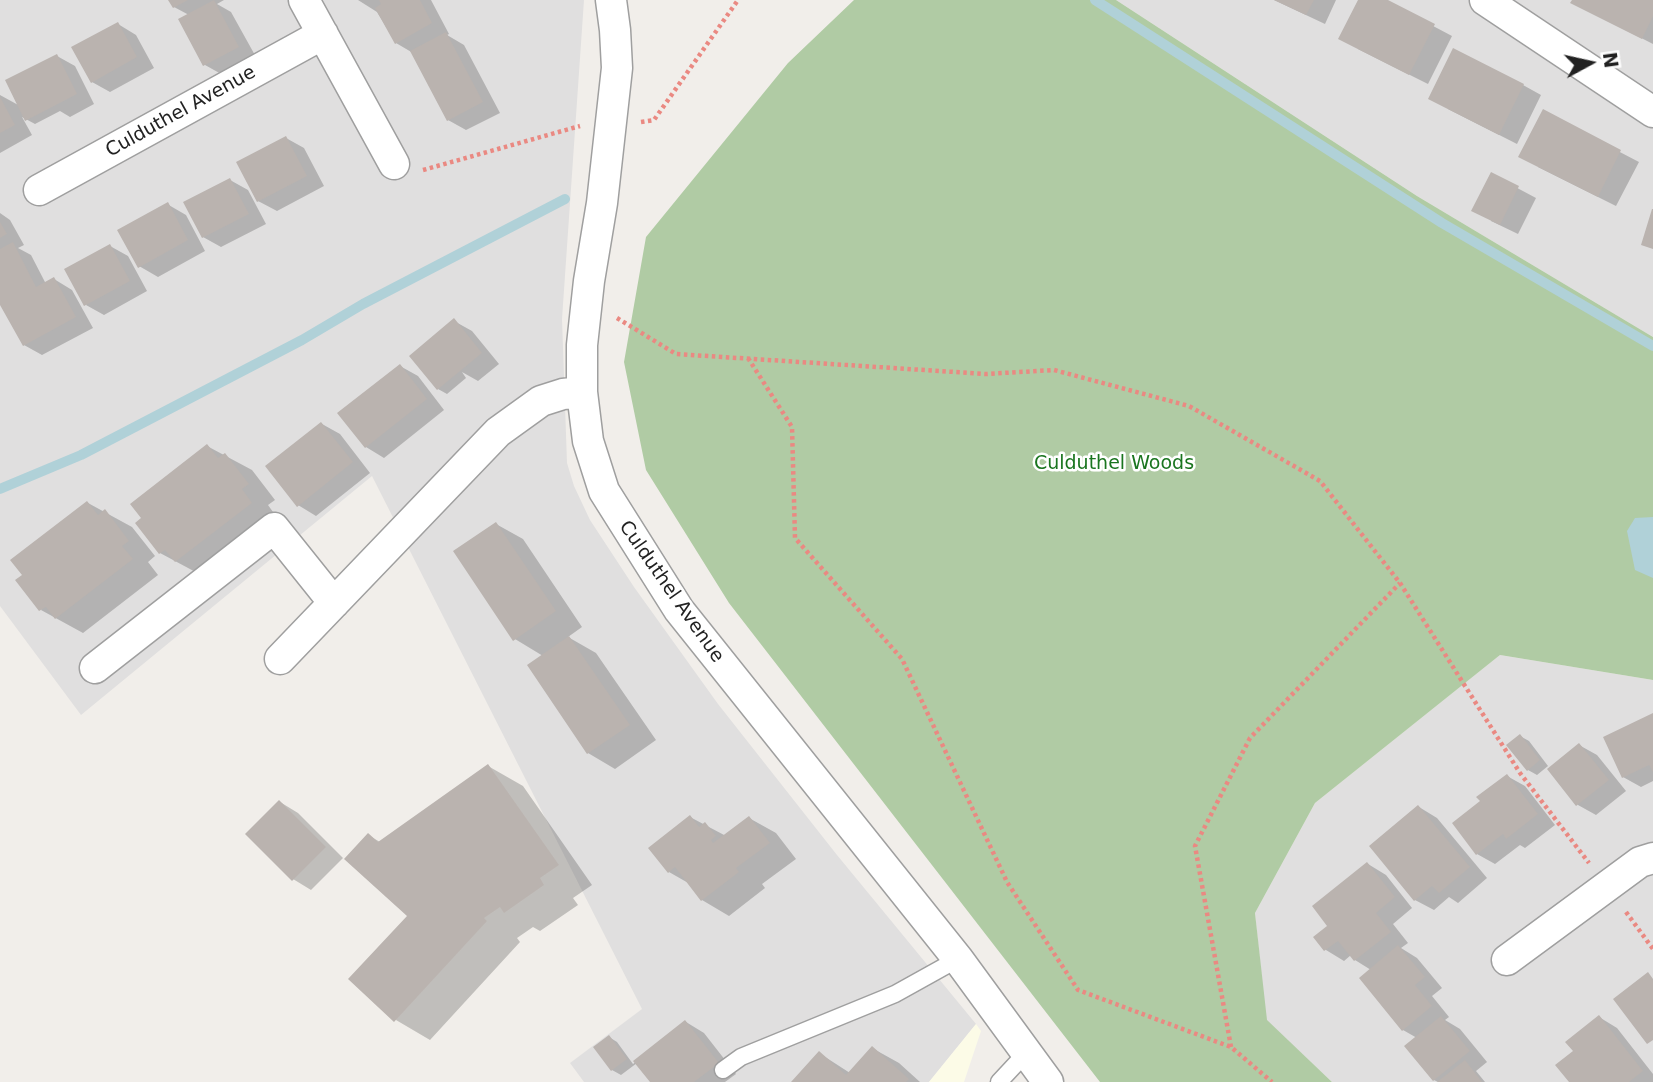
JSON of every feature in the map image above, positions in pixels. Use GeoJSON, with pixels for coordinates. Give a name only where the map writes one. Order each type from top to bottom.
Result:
{"type":"FeatureCollection","features":[{"type":"Feature","properties":{"kind":"street"},"geometry":{"type":"LineString","coordinates":[[304,0],[394,164]]}},
{"type":"Feature","properties":{"kind":"street","name":"Culduthel Avenue"},"geometry":{"type":"LineString","coordinates":[[611,0],[617,68],[582,345],[582,392],[588,441],[604,491],[646,561],[711,652],[958,960],[1048,1082]]}},
{"type":"Feature","properties":{"kind":"street"},"geometry":{"type":"LineString","coordinates":[[1485,0],[1653,112]]}},
{"type":"Feature","properties":{"kind":"street","name":"Culduthel Avenue"},"geometry":{"type":"LineString","coordinates":[[39,190],[323,34]]}},
{"type":"Feature","properties":{"kind":"street"},"geometry":{"type":"LineString","coordinates":[[280,659],[498,432],[541,401],[563,394],[582,392]]}},
{"type":"Feature","properties":{"kind":"street"},"geometry":{"type":"LineString","coordinates":[[94,668],[274,528],[334,603]]}},
{"type":"Feature","properties":{"kind":"street"},"geometry":{"type":"LineString","coordinates":[[1507,960],[1640,862],[1653,858]]}},
{"type":"Feature","properties":{"kind":"lane"},"geometry":{"type":"LineString","coordinates":[[723,1070],[741,1057],[895,994],[958,960]]}},
{"type":"Feature","properties":{"kind":"lane"},"geometry":{"type":"LineString","coordinates":[[999,1082],[1027,1052]]}},
{"type":"Feature","properties":{"kind":"path"},"geometry":{"type":"LineString","coordinates":[[394,164],[408,175],[584,125],[610,126],[654,120],[738,0]]}},
{"type":"Feature","properties":{"kind":"path"},"geometry":{"type":"LineString","coordinates":[[587,299],[676,354],[986,374],[1054,370],[1189,406],[1320,481],[1400,583],[1520,773],[1653,949]]}},
{"type":"Feature","properties":{"kind":"path"},"geometry":{"type":"LineString","coordinates":[[748,358],[792,427],[795,538],[902,659],[1007,882],[1078,990],[1231,1047],[1272,1082]]}},
{"type":"Feature","properties":{"kind":"path"},"geometry":{"type":"LineString","coordinates":[[1231,1047],[1195,846],[1250,738],[1400,583]]}},
{"type":"Feature","properties":{"kind":"shaded area"},"geometry":{"type":"Polygon","coordinates":[[[0,0],[584,0],[562,319],[567,463],[574,486],[590,520],[634,587],[718,704],[837,855],[976,1024],[929,1082],[584,1082],[570,1063],[642,1009],[372,476],[81,715],[0,606],[0,0]]]}},
{"type":"Feature","properties":{"kind":"shaded area"},"geometry":{"type":"Polygon","coordinates":[[[1116,0],[1653,0],[1653,337],[1417,196],[1116,0]]]}},
{"type":"Feature","properties":{"kind":"shaded area"},"geometry":{"type":"Polygon","coordinates":[[[1500,655],[1653,680],[1653,1082],[1332,1082],[1266,1020],[1255,913],[1315,803],[1500,655]]]}},
{"type":"Feature","properties":{"kind":"shaded area"},"geometry":{"type":"Polygon","coordinates":[[[976,1024],[981,1031],[964,1082],[929,1082],[976,1024]]]}},
{"type":"Feature","properties":{"kind":"green space","name":"Culduthel Woods"},"geometry":{"type":"Polygon","coordinates":[[[854,0],[1116,0],[1417,196],[1653,337],[1653,680],[1500,655],[1315,803],[1255,913],[1267,1020],[1332,1082],[1100,1082],[729,603],[646,470],[624,362],[646,237],[788,63],[854,0]]]}},
{"type":"Feature","properties":{"kind":"water"},"geometry":{"type":"Polygon","coordinates":[[[1653,517],[1653,578],[1635,570],[1627,531],[1635,518],[1653,517]]]}},
{"type":"Feature","properties":{"kind":"building"},"geometry":{"type":"Polygon","coordinates":[[[168,0],[188,0],[173,8],[168,0]]]}},
{"type":"Feature","properties":{"kind":"building"},"geometry":{"type":"Polygon","coordinates":[[[214,0],[239,47],[203,66],[178,19],[214,0]]]}},
{"type":"Feature","properties":{"kind":"building"},"geometry":{"type":"Polygon","coordinates":[[[379,0],[420,0],[432,23],[395,44],[375,8],[381,4],[379,0]]]}},
{"type":"Feature","properties":{"kind":"building"},"geometry":{"type":"Polygon","coordinates":[[[1274,0],[1314,0],[1306,15],[1274,0]]]}},
{"type":"Feature","properties":{"kind":"building"},"geometry":{"type":"Polygon","coordinates":[[[1358,0],[1388,0],[1435,24],[1409,75],[1338,39],[1358,0]]]}},
{"type":"Feature","properties":{"kind":"building"},"geometry":{"type":"Polygon","coordinates":[[[1572,0],[1653,0],[1653,16],[1642,39],[1570,3],[1572,0]]]}},
{"type":"Feature","properties":{"kind":"building"},"geometry":{"type":"Polygon","coordinates":[[[118,22],[137,57],[91,83],[71,47],[118,22]]]}},
{"type":"Feature","properties":{"kind":"building"},"geometry":{"type":"Polygon","coordinates":[[[446,32],[483,102],[447,121],[410,51],[446,32]]]}},
{"type":"Feature","properties":{"kind":"building"},"geometry":{"type":"Polygon","coordinates":[[[1453,48],[1524,84],[1499,135],[1428,99],[1453,48]]]}},
{"type":"Feature","properties":{"kind":"building"},"geometry":{"type":"Polygon","coordinates":[[[57,54],[77,94],[25,121],[5,80],[57,54]]]}},
{"type":"Feature","properties":{"kind":"building"},"geometry":{"type":"Polygon","coordinates":[[[0,97],[15,125],[0,133],[0,97]]]}},
{"type":"Feature","properties":{"kind":"building"},"geometry":{"type":"Polygon","coordinates":[[[1543,109],[1621,150],[1598,197],[1518,157],[1543,109]]]}},
{"type":"Feature","properties":{"kind":"building"},"geometry":{"type":"Polygon","coordinates":[[[286,136],[307,176],[257,202],[236,162],[286,136]]]}},
{"type":"Feature","properties":{"kind":"building"},"geometry":{"type":"Polygon","coordinates":[[[1491,172],[1519,186],[1500,225],[1471,211],[1491,172]]]}},
{"type":"Feature","properties":{"kind":"building"},"geometry":{"type":"Polygon","coordinates":[[[230,178],[249,214],[202,238],[183,202],[230,178]]]}},
{"type":"Feature","properties":{"kind":"building"},"geometry":{"type":"Polygon","coordinates":[[[168,202],[188,240],[138,268],[117,230],[168,202]]]}},
{"type":"Feature","properties":{"kind":"building"},"geometry":{"type":"Polygon","coordinates":[[[1653,209],[1653,249],[1641,245],[1653,209]]]}},
{"type":"Feature","properties":{"kind":"building"},"geometry":{"type":"Polygon","coordinates":[[[0,222],[7,234],[0,238],[0,222]]]}},
{"type":"Feature","properties":{"kind":"building"},"geometry":{"type":"Polygon","coordinates":[[[13,242],[36,287],[54,277],[76,317],[23,346],[0,305],[0,249],[13,242]]]}},
{"type":"Feature","properties":{"kind":"building"},"geometry":{"type":"Polygon","coordinates":[[[110,244],[130,281],[84,306],[64,269],[110,244]]]}},
{"type":"Feature","properties":{"kind":"building"},"geometry":{"type":"Polygon","coordinates":[[[454,318],[482,353],[437,390],[409,356],[454,318]]]}},
{"type":"Feature","properties":{"kind":"building"},"geometry":{"type":"Polygon","coordinates":[[[400,364],[427,399],[365,448],[337,413],[400,364]]]}},
{"type":"Feature","properties":{"kind":"building"},"geometry":{"type":"Polygon","coordinates":[[[321,422],[353,462],[297,507],[265,466],[321,422]]]}},
{"type":"Feature","properties":{"kind":"building"},"geometry":{"type":"Polygon","coordinates":[[[207,444],[218,458],[225,453],[249,484],[242,489],[252,503],[175,562],[165,550],[159,554],[135,523],[141,518],[130,504],[207,444]]]}},
{"type":"Feature","properties":{"kind":"building"},"geometry":{"type":"Polygon","coordinates":[[[87,501],[98,515],[105,509],[129,541],[122,546],[133,559],[55,619],[46,607],[39,611],[15,580],[22,575],[10,560],[87,501]]]}},
{"type":"Feature","properties":{"kind":"building"},"geometry":{"type":"Polygon","coordinates":[[[496,522],[556,611],[513,641],[453,551],[496,522]]]}},
{"type":"Feature","properties":{"kind":"building"},"geometry":{"type":"Polygon","coordinates":[[[569,636],[630,725],[587,754],[527,665],[569,636]]]}},
{"type":"Feature","properties":{"kind":"building"},"geometry":{"type":"Polygon","coordinates":[[[1653,713],[1653,772],[1649,765],[1622,778],[1603,737],[1653,713]]]}},
{"type":"Feature","properties":{"kind":"building"},"geometry":{"type":"Polygon","coordinates":[[[1520,734],[1540,760],[1527,771],[1506,745],[1520,734]]]}},
{"type":"Feature","properties":{"kind":"building"},"geometry":{"type":"Polygon","coordinates":[[[1579,743],[1609,780],[1576,806],[1547,769],[1579,743]]]}},
{"type":"Feature","properties":{"kind":"building"},"geometry":{"type":"Polygon","coordinates":[[[488,764],[559,865],[540,878],[544,885],[504,913],[500,907],[484,918],[487,921],[394,1022],[348,979],[407,916],[344,859],[368,833],[378,842],[488,764]]]}},
{"type":"Feature","properties":{"kind":"building"},"geometry":{"type":"Polygon","coordinates":[[[1507,774],[1538,814],[1506,839],[1503,834],[1476,855],[1452,823],[1480,801],[1476,797],[1507,774]]]}},
{"type":"Feature","properties":{"kind":"building"},"geometry":{"type":"Polygon","coordinates":[[[279,800],[326,847],[292,881],[245,834],[279,800]]]}},
{"type":"Feature","properties":{"kind":"building"},"geometry":{"type":"Polygon","coordinates":[[[1418,805],[1470,867],[1439,893],[1432,886],[1414,901],[1369,846],[1418,805]]]}},
{"type":"Feature","properties":{"kind":"building"},"geometry":{"type":"Polygon","coordinates":[[[690,815],[699,827],[705,822],[716,836],[711,840],[713,843],[749,816],[770,843],[736,868],[739,872],[701,901],[675,867],[668,873],[648,848],[690,815]]]}},
{"type":"Feature","properties":{"kind":"building"},"geometry":{"type":"Polygon","coordinates":[[[1367,862],[1395,897],[1376,913],[1391,932],[1354,961],[1338,941],[1324,951],[1313,937],[1327,926],[1312,906],[1367,862]]]}},
{"type":"Feature","properties":{"kind":"building"},"geometry":{"type":"Polygon","coordinates":[[[1398,945],[1425,977],[1415,985],[1432,1006],[1402,1031],[1359,978],[1398,945]]]}},
{"type":"Feature","properties":{"kind":"building"},"geometry":{"type":"Polygon","coordinates":[[[1648,972],[1653,979],[1653,1040],[1647,1044],[1613,999],[1648,972]]]}},
{"type":"Feature","properties":{"kind":"building"},"geometry":{"type":"Polygon","coordinates":[[[1599,1015],[1643,1071],[1629,1082],[1569,1082],[1555,1065],[1573,1051],[1565,1042],[1599,1015]]]}},
{"type":"Feature","properties":{"kind":"building"},"geometry":{"type":"Polygon","coordinates":[[[1441,1016],[1470,1051],[1433,1081],[1404,1046],[1441,1016]]]}},
{"type":"Feature","properties":{"kind":"building"},"geometry":{"type":"Polygon","coordinates":[[[685,1020],[719,1063],[694,1082],[650,1082],[633,1061],[685,1020]]]}},
{"type":"Feature","properties":{"kind":"building"},"geometry":{"type":"Polygon","coordinates":[[[609,1035],[627,1059],[611,1071],[593,1047],[609,1035]]]}},
{"type":"Feature","properties":{"kind":"building"},"geometry":{"type":"Polygon","coordinates":[[[872,1046],[909,1079],[906,1082],[791,1082],[819,1051],[846,1075],[872,1046]]]}},
{"type":"Feature","properties":{"kind":"building"},"geometry":{"type":"Polygon","coordinates":[[[1465,1060],[1482,1082],[1437,1082],[1465,1060]]]}},
{"type":"Feature","properties":{"kind":"waterway"},"geometry":{"type":"LineString","coordinates":[[1095,0],[1442,223],[1653,346]]}},
{"type":"Feature","properties":{"kind":"waterway"},"geometry":{"type":"LineString","coordinates":[[0,489],[81,455],[565,199]]}}]}
